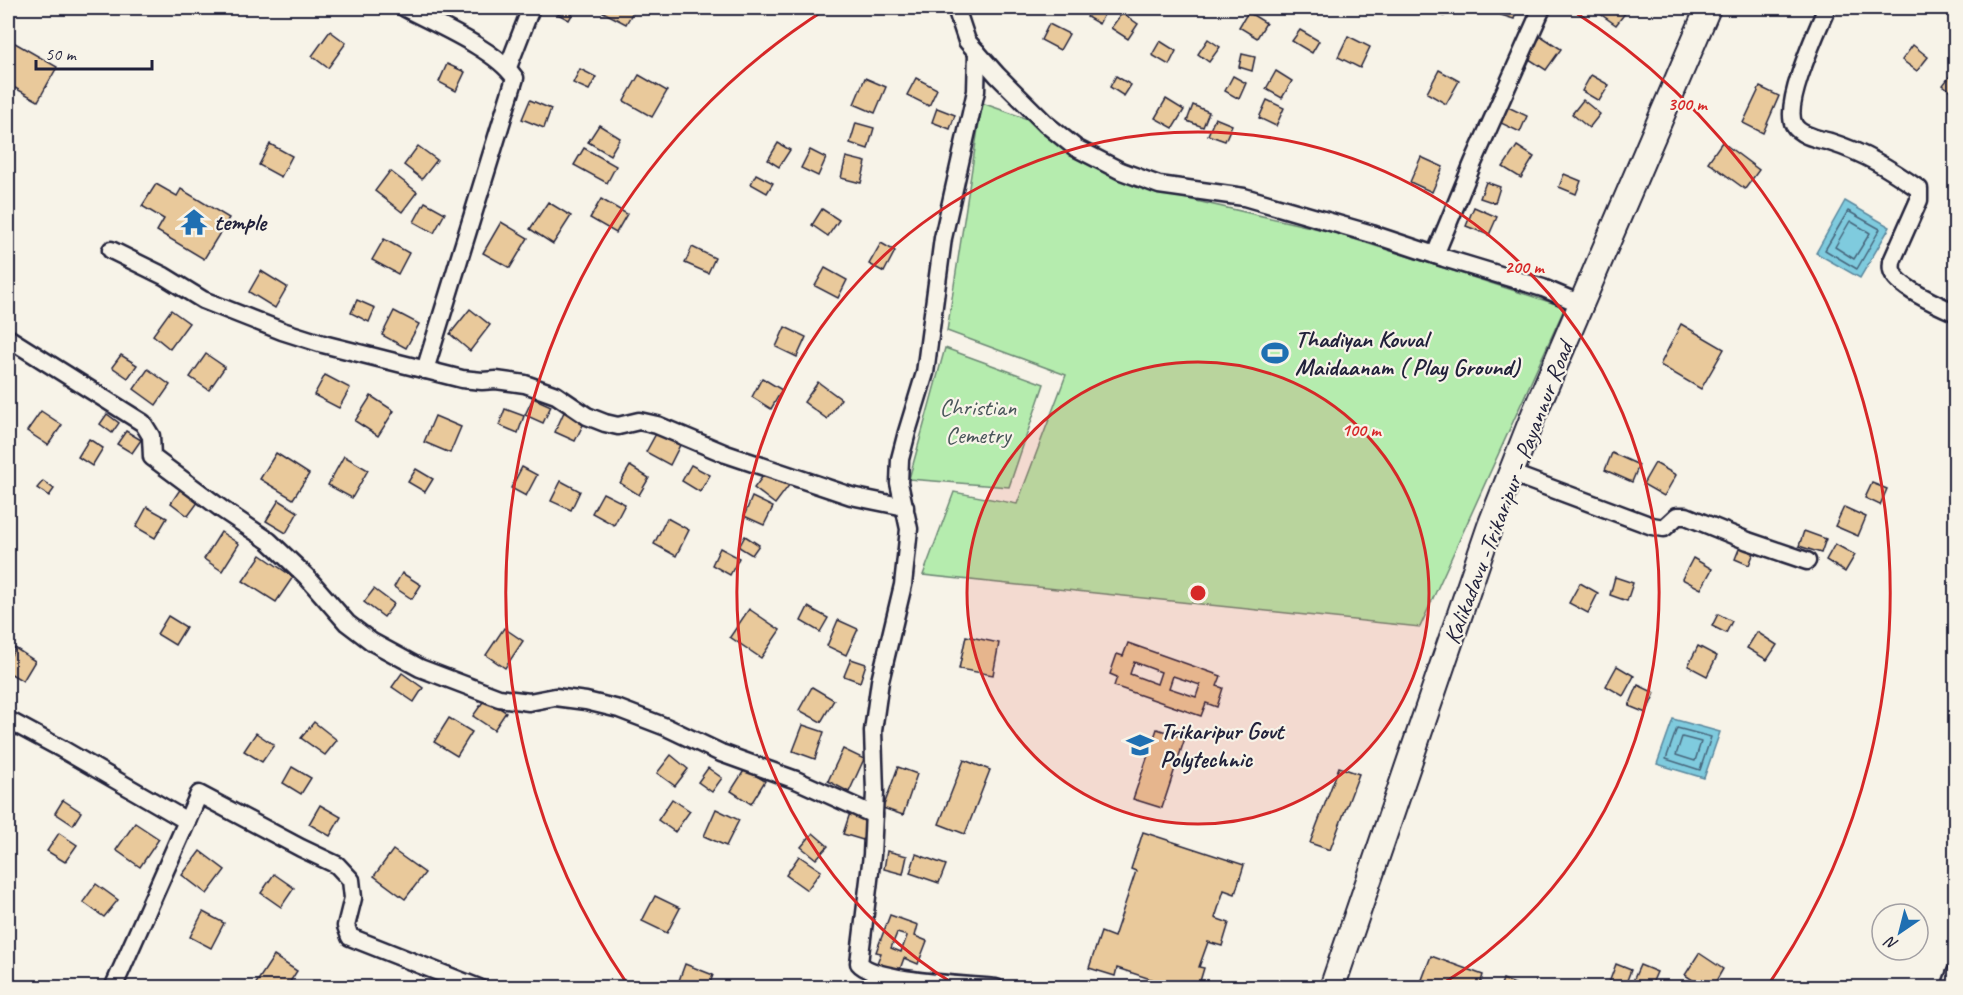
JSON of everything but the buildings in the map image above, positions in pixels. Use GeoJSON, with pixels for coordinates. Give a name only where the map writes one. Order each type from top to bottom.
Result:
{"type":"FeatureCollection","features":[{"type":"Feature","properties":{"kind":"main road","name":"Kalikadavu -Trikaripur - Payannur Road"},"geometry":{"type":"LineString","coordinates":[[1332,987],[1510,473],[1708,8]]}},
{"type":"Feature","properties":{"kind":"street"},"geometry":{"type":"LineString","coordinates":[[405,8],[492,55],[508,67],[516,78],[425,370]]}},
{"type":"Feature","properties":{"kind":"street"},"geometry":{"type":"LineString","coordinates":[[508,67],[531,8]]}},
{"type":"Feature","properties":{"kind":"street"},"geometry":{"type":"LineString","coordinates":[[956,8],[967,41],[1046,124],[1076,148],[1121,171],[1159,185],[1244,197],[1372,234],[1543,288],[1581,304]]}},
{"type":"Feature","properties":{"kind":"street"},"geometry":{"type":"LineString","coordinates":[[1435,255],[1542,8]]}},
{"type":"Feature","properties":{"kind":"street"},"geometry":{"type":"LineString","coordinates":[[1825,8],[1803,63],[1791,114],[1795,126],[1807,135],[1843,146],[1880,162],[1919,189],[1919,200],[1892,261],[1892,271],[1907,287],[1956,313]]}},
{"type":"Feature","properties":{"kind":"street"},"geometry":{"type":"LineString","coordinates":[[977,52],[976,92],[943,238],[926,373],[900,459],[899,483],[909,529],[903,585],[880,681],[873,731],[872,855],[859,963],[863,969],[885,976],[996,987]]}},
{"type":"Feature","properties":{"kind":"street"},"geometry":{"type":"LineString","coordinates":[[111,250],[164,276],[203,300],[282,331],[323,344],[462,379],[525,384],[556,395],[587,416],[604,423],[618,426],[639,421],[657,425],[726,453],[850,496],[905,507]]}},
{"type":"Feature","properties":{"kind":"street"},"geometry":{"type":"LineString","coordinates":[[8,338],[143,423],[151,436],[152,457],[269,541],[306,576],[347,623],[372,642],[420,668],[499,698],[529,702],[555,697],[586,700],[619,709],[666,727],[721,753],[796,780],[874,815]]}},
{"type":"Feature","properties":{"kind":"street"},"geometry":{"type":"LineString","coordinates":[[1510,473],[1652,526],[1664,528],[1677,516],[1686,516],[1748,542],[1807,561]]}},
{"type":"Feature","properties":{"kind":"street"},"geometry":{"type":"LineString","coordinates":[[8,720],[62,748],[188,821]]}},
{"type":"Feature","properties":{"kind":"street"},"geometry":{"type":"LineString","coordinates":[[113,987],[200,794],[301,848],[338,865],[351,880],[353,898],[346,926],[350,937],[479,987]]}},
{"type":"Feature","properties":{"kind":"street"},"geometry":{"type":"LineString","coordinates":[[1950,987],[1956,972]]}},
{"type":"Feature","properties":{"kind":"green space","name":"Thadiyan Kovval Maidaanam ( Play Ground)"},"geometry":{"type":"Polygon","coordinates":[[[982,103],[1036,122],[1093,166],[1166,194],[1332,232],[1565,307],[1420,627],[923,575],[954,492],[1017,504],[1066,375],[947,331],[982,103]]]}},
{"type":"Feature","properties":{"kind":"green space","name":"Christian Cemetry"},"geometry":{"type":"Polygon","coordinates":[[[945,348],[1044,384],[1009,487],[909,479],[945,348]]]}},
{"type":"Feature","properties":{"kind":"water"},"geometry":{"type":"Polygon","coordinates":[[[1845,201],[1890,227],[1860,278],[1816,253],[1845,201]]]}},
{"type":"Feature","properties":{"kind":"water"},"geometry":{"type":"Polygon","coordinates":[[[1673,719],[1720,732],[1704,778],[1657,764],[1673,719]]]}},
{"type":"Feature","properties":{"kind":"place","name":"temple"},"geometry":{"type":"Point","coordinates":[194,222]}},
{"type":"Feature","properties":{"kind":"place","name":"Thadiyan Kovval Maidaanam ( Play Ground)"},"geometry":{"type":"Point","coordinates":[1275,353]}},
{"type":"Feature","properties":{"kind":"place","name":"Trikaripur Govt Polytechnic"},"geometry":{"type":"Point","coordinates":[1140,745]}}]}
